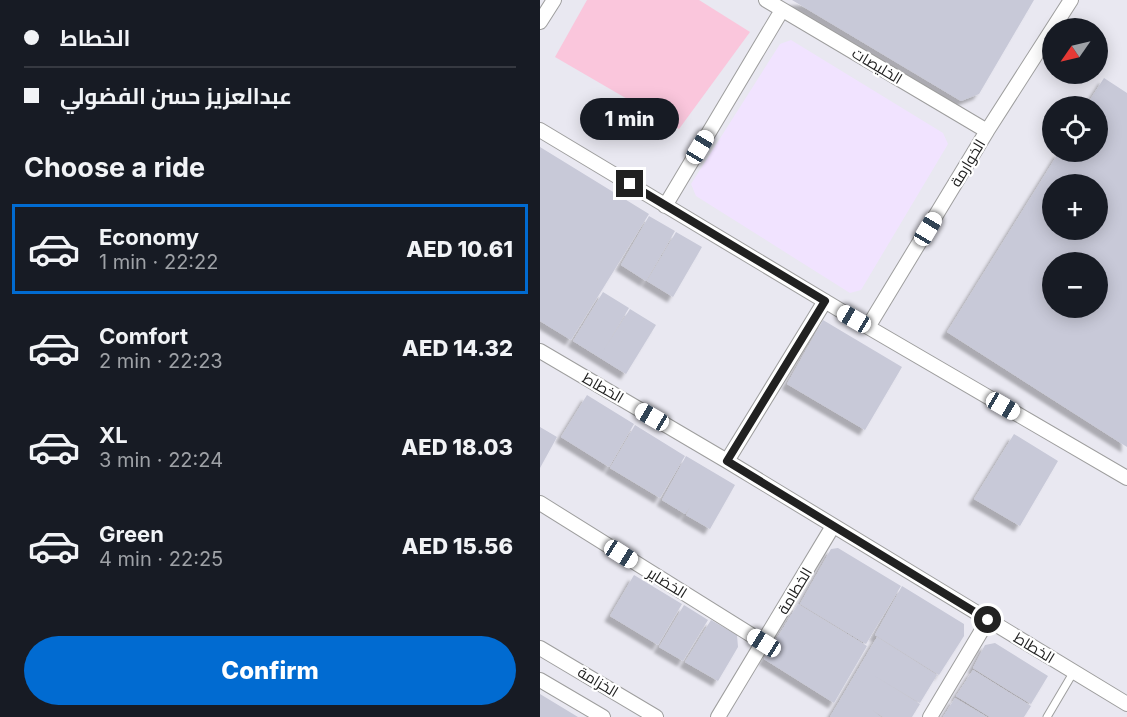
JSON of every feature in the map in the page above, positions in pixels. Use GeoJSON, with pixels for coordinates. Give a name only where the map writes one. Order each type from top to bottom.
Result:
{"type":"FeatureCollection","features":[{"type":"Feature","properties":{"kind":"street"},"geometry":{"type":"LineString","coordinates":[[540,22],[554,0]]}},
{"type":"Feature","properties":{"kind":"street","name":"الخليصات"},"geometry":{"type":"LineString","coordinates":[[766,0],[987,131]]}},
{"type":"Feature","properties":{"kind":"street","name":"الخوارمة"},"geometry":{"type":"LineString","coordinates":[[1065,18],[1071,0]]}},
{"type":"Feature","properties":{"kind":"street"},"geometry":{"type":"LineString","coordinates":[[665,206],[782,10]]}},
{"type":"Feature","properties":{"kind":"street","name":"الخوارمة"},"geometry":{"type":"LineString","coordinates":[[868,327],[987,131],[1042,53]]}},
{"type":"Feature","properties":{"kind":"street"},"geometry":{"type":"LineString","coordinates":[[540,130],[868,327],[1127,478]]}},
{"type":"Feature","properties":{"kind":"street"},"geometry":{"type":"LineString","coordinates":[[727,461],[825,301]]}},
{"type":"Feature","properties":{"kind":"street","name":"الخطاط"},"geometry":{"type":"LineString","coordinates":[[540,351],[727,461],[1127,704]]}},
{"type":"Feature","properties":{"kind":"street","name":"الخضاير"},"geometry":{"type":"LineString","coordinates":[[540,503],[764,643]]}},
{"type":"Feature","properties":{"kind":"street","name":"الخطامة"},"geometry":{"type":"LineString","coordinates":[[718,717],[833,526]]}},
{"type":"Feature","properties":{"kind":"street"},"geometry":{"type":"LineString","coordinates":[[930,717],[988,620]]}},
{"type":"Feature","properties":{"kind":"street","name":"الخزامة"},"geometry":{"type":"LineString","coordinates":[[540,648],[656,717]]}},
{"type":"Feature","properties":{"kind":"street","name":"الخزامة"},"geometry":{"type":"LineString","coordinates":[[540,680],[603,717]]}},
{"type":"Feature","properties":{"kind":"lane"},"geometry":{"type":"LineString","coordinates":[[1047,717],[1073,673]]}},
{"type":"Feature","properties":{"kind":"shaded area"},"geometry":{"type":"Polygon","coordinates":[[[587,0],[699,0],[750,32],[679,129],[555,57],[587,0]]]}},
{"type":"Feature","properties":{"kind":"shaded area"},"geometry":{"type":"Polygon","coordinates":[[[791,40],[943,133],[948,144],[861,290],[850,293],[696,196],[691,184],[780,44],[791,40]]]}},
{"type":"Feature","properties":{"kind":"building"},"geometry":{"type":"Polygon","coordinates":[[[792,0],[1034,0],[979,94],[961,101],[792,0]]]}},
{"type":"Feature","properties":{"kind":"building"},"geometry":{"type":"Polygon","coordinates":[[[1108,81],[1127,93],[1127,447],[947,332],[1042,179],[1042,240],[1108,240],[1108,174],[1045,174],[1053,162],[1108,162],[1108,96],[1092,96],[1100,84],[1108,84],[1108,81]]]}},
{"type":"Feature","properties":{"kind":"building"},"geometry":{"type":"Polygon","coordinates":[[[540,147],[649,214],[571,340],[540,321],[540,147]]]}},
{"type":"Feature","properties":{"kind":"building"},"geometry":{"type":"Polygon","coordinates":[[[649,216],[675,231],[646,281],[621,265],[649,216]]]}},
{"type":"Feature","properties":{"kind":"building"},"geometry":{"type":"Polygon","coordinates":[[[676,232],[702,247],[673,297],[647,281],[676,232]]]}},
{"type":"Feature","properties":{"kind":"building"},"geometry":{"type":"Polygon","coordinates":[[[603,292],[629,308],[603,351],[630,309],[656,325],[626,374],[573,341],[603,292]]]}},
{"type":"Feature","properties":{"kind":"building"},"geometry":{"type":"Polygon","coordinates":[[[823,320],[902,367],[865,430],[787,384],[823,320]]]}},
{"type":"Feature","properties":{"kind":"building"},"geometry":{"type":"Polygon","coordinates":[[[587,395],[634,424],[609,467],[561,437],[587,395]]]}},
{"type":"Feature","properties":{"kind":"building"},"geometry":{"type":"Polygon","coordinates":[[[635,425],[685,456],[660,498],[610,468],[635,425]]]}},
{"type":"Feature","properties":{"kind":"building"},"geometry":{"type":"Polygon","coordinates":[[[540,427],[557,437],[540,468],[540,427]]]}},
{"type":"Feature","properties":{"kind":"building"},"geometry":{"type":"Polygon","coordinates":[[[1014,434],[1058,461],[1020,526],[974,499],[1014,434]]]}},
{"type":"Feature","properties":{"kind":"building"},"geometry":{"type":"Polygon","coordinates":[[[686,456],[735,485],[710,529],[686,515],[690,507],[685,514],[662,500],[686,456]]]}},
{"type":"Feature","properties":{"kind":"building"},"geometry":{"type":"Polygon","coordinates":[[[838,548],[901,586],[866,644],[800,604],[831,549],[838,548]]]}},
{"type":"Feature","properties":{"kind":"building"},"geometry":{"type":"Polygon","coordinates":[[[634,575],[682,604],[658,645],[610,616],[634,575]]]}},
{"type":"Feature","properties":{"kind":"building"},"geometry":{"type":"Polygon","coordinates":[[[902,586],[964,624],[964,636],[939,675],[875,635],[902,586]]]}},
{"type":"Feature","properties":{"kind":"building"},"geometry":{"type":"Polygon","coordinates":[[[798,604],[867,646],[834,703],[764,659],[798,604]]]}},
{"type":"Feature","properties":{"kind":"building"},"geometry":{"type":"Polygon","coordinates":[[[684,605],[708,620],[683,661],[659,647],[684,605]]]}},
{"type":"Feature","properties":{"kind":"building"},"geometry":{"type":"Polygon","coordinates":[[[711,620],[737,635],[738,647],[718,681],[685,662],[711,620]]]}},
{"type":"Feature","properties":{"kind":"building"},"geometry":{"type":"Polygon","coordinates":[[[877,637],[937,675],[920,703],[873,675],[920,704],[912,717],[883,717],[872,710],[881,717],[830,717],[877,637]]]}},
{"type":"Feature","properties":{"kind":"building"},"geometry":{"type":"Polygon","coordinates":[[[995,643],[1048,676],[1031,704],[973,668],[985,645],[995,643]]]}},
{"type":"Feature","properties":{"kind":"building"},"geometry":{"type":"Polygon","coordinates":[[[973,670],[1031,706],[1024,717],[990,717],[956,696],[973,670]]]}},
{"type":"Feature","properties":{"kind":"building"},"geometry":{"type":"Polygon","coordinates":[[[540,694],[578,717],[540,717],[540,694]]]}},
{"type":"Feature","properties":{"kind":"building"},"geometry":{"type":"Polygon","coordinates":[[[955,698],[987,717],[943,717],[955,698]]]}},
{"type":"Feature","properties":{"kind":"route"},"geometry":{"type":"LineString","coordinates":[[630,184],[825,301],[727,461],[988,620]]}}]}
